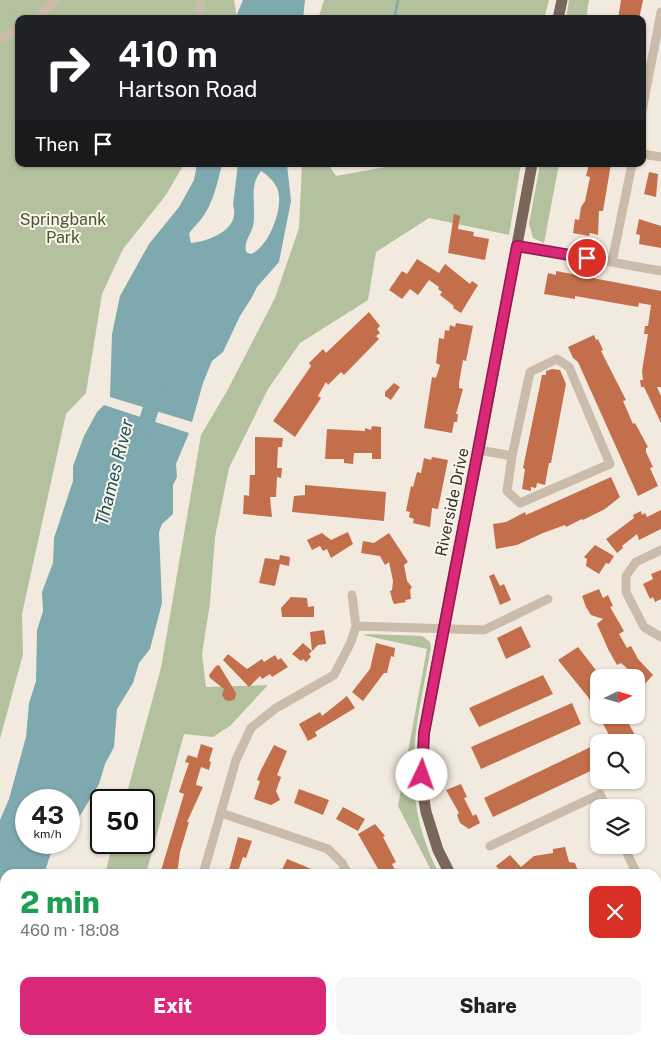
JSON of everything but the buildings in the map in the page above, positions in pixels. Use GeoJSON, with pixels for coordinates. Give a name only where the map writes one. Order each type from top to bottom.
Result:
{"type":"FeatureCollection","features":[{"type":"Feature","properties":{"kind":"main road"},"geometry":{"type":"LineString","coordinates":[[559,15],[562,0]]}},
{"type":"Feature","properties":{"kind":"main road","name":"Riverside Drive"},"geometry":{"type":"LineString","coordinates":[[448,869],[438,850],[426,812],[422,787],[424,733],[480,450],[531,167]]}},
{"type":"Feature","properties":{"kind":"street"},"geometry":{"type":"LineString","coordinates":[[40,15],[56,0]]}},
{"type":"Feature","properties":{"kind":"street"},"geometry":{"type":"LineString","coordinates":[[199,15],[201,0]]}},
{"type":"Feature","properties":{"kind":"street"},"geometry":{"type":"LineString","coordinates":[[646,90],[661,12]]}},
{"type":"Feature","properties":{"kind":"street"},"geometry":{"type":"LineString","coordinates":[[0,39],[15,32]]}},
{"type":"Feature","properties":{"kind":"street"},"geometry":{"type":"LineString","coordinates":[[646,155],[661,157]]}},
{"type":"Feature","properties":{"kind":"street"},"geometry":{"type":"LineString","coordinates":[[612,262],[631,167]]}},
{"type":"Feature","properties":{"kind":"street"},"geometry":{"type":"LineString","coordinates":[[517,246],[661,271]]}},
{"type":"Feature","properties":{"kind":"street"},"geometry":{"type":"LineString","coordinates":[[557,359],[569,367],[610,464],[520,503],[507,491],[512,456],[530,372],[557,359]]}},
{"type":"Feature","properties":{"kind":"street"},"geometry":{"type":"LineString","coordinates":[[480,450],[512,456]]}},
{"type":"Feature","properties":{"kind":"street"},"geometry":{"type":"LineString","coordinates":[[661,550],[636,562],[626,576],[626,592],[644,627],[661,637]]}},
{"type":"Feature","properties":{"kind":"street"},"geometry":{"type":"LineString","coordinates":[[204,869],[236,760],[250,728],[276,708],[334,674],[351,642],[356,626],[352,595]]}},
{"type":"Feature","properties":{"kind":"street"},"geometry":{"type":"LineString","coordinates":[[356,626],[484,630],[492,628],[548,599]]}},
{"type":"Feature","properties":{"kind":"street"},"geometry":{"type":"LineString","coordinates":[[490,846],[600,794],[602,799]]}},
{"type":"Feature","properties":{"kind":"street"},"geometry":{"type":"LineString","coordinates":[[221,813],[328,849],[345,869]]}},
{"type":"Feature","properties":{"kind":"street"},"geometry":{"type":"LineString","coordinates":[[627,854],[635,869]]}},
{"type":"Feature","properties":{"kind":"green space","name":"Springbank Park"},"geometry":{"type":"Polygon","coordinates":[[[0,0],[234,0],[236,15],[15,15],[15,167],[182,167],[166,195],[123,249],[102,294],[86,393],[66,414],[22,614],[23,654],[0,739],[0,0]]]}},
{"type":"Feature","properties":{"kind":"green space"},"geometry":{"type":"Polygon","coordinates":[[[324,0],[549,0],[545,15],[319,15],[324,0]]]}},
{"type":"Feature","properties":{"kind":"green space"},"geometry":{"type":"Polygon","coordinates":[[[569,0],[589,0],[587,15],[567,15],[569,0]]]}},
{"type":"Feature","properties":{"kind":"green space"},"geometry":{"type":"Polygon","coordinates":[[[302,167],[330,167],[336,176],[386,167],[520,167],[509,235],[429,218],[376,252],[368,300],[300,343],[268,389],[229,468],[215,537],[210,603],[202,654],[206,687],[268,685],[230,726],[213,737],[184,734],[155,841],[155,789],[128,789],[161,668],[201,435],[227,391],[275,298],[299,228],[302,167]]]}},
{"type":"Feature","properties":{"kind":"green space"},"geometry":{"type":"Polygon","coordinates":[[[539,167],[558,167],[544,243],[533,238],[529,224],[539,167]]]}},
{"type":"Feature","properties":{"kind":"green space"},"geometry":{"type":"Polygon","coordinates":[[[363,635],[422,636],[430,642],[431,648],[416,735],[414,789],[418,816],[426,844],[437,869],[430,869],[398,806],[427,649],[363,635]]]}},
{"type":"Feature","properties":{"kind":"green space"},"geometry":{"type":"Polygon","coordinates":[[[110,854],[151,854],[147,869],[106,869],[110,854]]]}},
{"type":"Feature","properties":{"kind":"water"},"geometry":{"type":"Polygon","coordinates":[[[243,0],[305,0],[303,15],[237,15],[243,0]]]}},
{"type":"Feature","properties":{"kind":"water"},"geometry":{"type":"Polygon","coordinates":[[[196,167],[221,167],[215,192],[209,206],[189,234],[191,243],[207,240],[222,232],[232,221],[238,167],[287,167],[291,201],[279,262],[257,287],[240,316],[223,352],[212,361],[203,383],[192,422],[110,397],[112,334],[120,296],[149,244],[179,207],[194,180],[196,167]],[[261,171],[255,183],[254,219],[246,248],[246,252],[251,254],[264,243],[277,215],[279,196],[277,188],[261,171]]]}},
{"type":"Feature","properties":{"kind":"water"},"geometry":{"type":"Polygon","coordinates":[[[104,405],[189,433],[176,464],[177,477],[173,485],[173,514],[162,524],[159,532],[162,603],[150,649],[139,663],[133,683],[117,709],[114,747],[105,764],[99,784],[96,789],[90,789],[90,799],[80,816],[80,789],[15,789],[15,854],[51,854],[46,869],[0,869],[0,820],[9,799],[26,737],[29,703],[36,681],[37,630],[43,611],[42,592],[53,563],[54,538],[73,481],[73,466],[84,436],[97,412],[104,405]]]}},
{"type":"Feature","properties":{"kind":"waterway"},"geometry":{"type":"LineString","coordinates":[[395,15],[398,0]]}},
{"type":"Feature","properties":{"kind":"waterway","name":"Thames River"},"geometry":{"type":"LineString","coordinates":[[141,440],[157,389]]}},
{"type":"Feature","properties":{"kind":"route"},"geometry":{"type":"LineString","coordinates":[[422,775],[424,733],[454,572],[480,450],[517,246],[587,258]]}}]}
